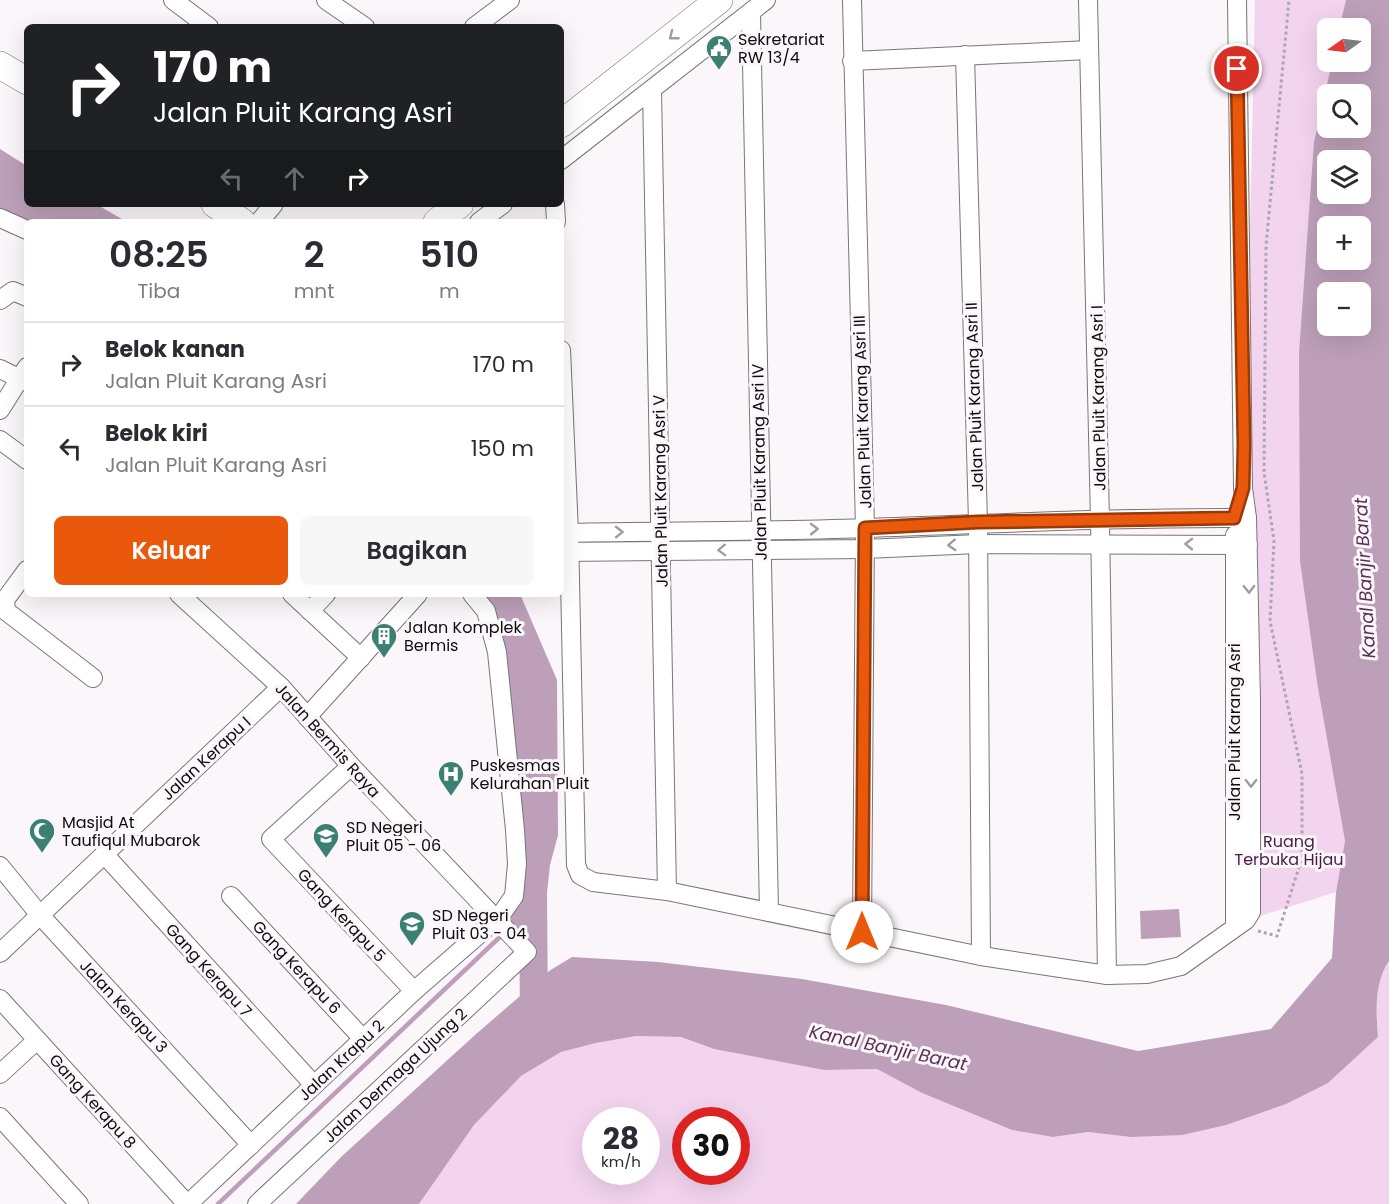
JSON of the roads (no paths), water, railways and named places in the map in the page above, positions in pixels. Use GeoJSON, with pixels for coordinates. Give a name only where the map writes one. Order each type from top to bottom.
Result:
{"type":"FeatureCollection","features":[{"type":"Feature","properties":{"kind":"street"},"geometry":{"type":"LineString","coordinates":[[326,0],[361,24]]}},
{"type":"Feature","properties":{"kind":"street"},"geometry":{"type":"LineString","coordinates":[[564,122],[719,0]]}},
{"type":"Feature","properties":{"kind":"street"},"geometry":{"type":"LineString","coordinates":[[564,158],[766,0]]}},
{"type":"Feature","properties":{"kind":"street","name":"Jalan Pluit Karang Asri III"},"geometry":{"type":"LineString","coordinates":[[852,0],[865,528],[862,932]]}},
{"type":"Feature","properties":{"kind":"street","name":"Jalan Pluit Karang Asri I"},"geometry":{"type":"LineString","coordinates":[[1088,0],[1101,520],[1107,975]]}},
{"type":"Feature","properties":{"kind":"street","name":"Jalan Pluit Karang Asri"},"geometry":{"type":"LineString","coordinates":[[1107,975],[1147,974],[1180,966],[1235,926],[1243,874],[1241,518],[1243,488],[1236,0]]}},
{"type":"Feature","properties":{"kind":"street"},"geometry":{"type":"LineString","coordinates":[[178,1],[205,24]]}},
{"type":"Feature","properties":{"kind":"street"},"geometry":{"type":"LineString","coordinates":[[477,24],[496,4]]}},
{"type":"Feature","properties":{"kind":"street","name":"Jalan Pluit Karang Asri IV"},"geometry":{"type":"LineString","coordinates":[[751,12],[770,912]]}},
{"type":"Feature","properties":{"kind":"street"},"geometry":{"type":"LineString","coordinates":[[852,61],[1089,50]]}},
{"type":"Feature","properties":{"kind":"street","name":"Jalan Pluit Karang Asri II"},"geometry":{"type":"LineString","coordinates":[[965,55],[978,522],[981,956]]}},
{"type":"Feature","properties":{"kind":"street"},"geometry":{"type":"LineString","coordinates":[[0,65],[24,79]]}},
{"type":"Feature","properties":{"kind":"street","name":"Jalan Pluit Karang Asri V"},"geometry":{"type":"LineString","coordinates":[[652,90],[667,891]]}},
{"type":"Feature","properties":{"kind":"street"},"geometry":{"type":"LineString","coordinates":[[220,207],[238,219]]}},
{"type":"Feature","properties":{"kind":"street"},"geometry":{"type":"LineString","coordinates":[[262,219],[272,207]]}},
{"type":"Feature","properties":{"kind":"street"},"geometry":{"type":"LineString","coordinates":[[441,219],[456,207]]}},
{"type":"Feature","properties":{"kind":"street"},"geometry":{"type":"LineString","coordinates":[[483,219],[499,207]]}},
{"type":"Feature","properties":{"kind":"street"},"geometry":{"type":"LineString","coordinates":[[0,218],[24,229]]}},
{"type":"Feature","properties":{"kind":"street"},"geometry":{"type":"LineString","coordinates":[[0,300],[13,291],[24,296]]}},
{"type":"Feature","properties":{"kind":"street"},"geometry":{"type":"LineString","coordinates":[[0,369],[24,376]]}},
{"type":"Feature","properties":{"kind":"street"},"geometry":{"type":"LineString","coordinates":[[0,410],[24,377]]}},
{"type":"Feature","properties":{"kind":"street"},"geometry":{"type":"LineString","coordinates":[[1,442],[24,458]]}},
{"type":"Feature","properties":{"kind":"street"},"geometry":{"type":"LineString","coordinates":[[564,486],[576,865],[580,875],[593,882],[667,891],[981,956],[1107,975]]}},
{"type":"Feature","properties":{"kind":"street"},"geometry":{"type":"LineString","coordinates":[[565,553],[661,552],[865,528],[978,522],[1241,518]]}},
{"type":"Feature","properties":{"kind":"street"},"geometry":{"type":"LineString","coordinates":[[565,532],[661,531],[865,549],[978,544],[1241,545]]}},
{"type":"Feature","properties":{"kind":"street"},"geometry":{"type":"LineString","coordinates":[[24,574],[5,600],[6,611],[93,678]]}},
{"type":"Feature","properties":{"kind":"street","name":"Jalan Bermis Raya"},"geometry":{"type":"LineString","coordinates":[[182,597],[281,687],[351,766],[522,946]]}},
{"type":"Feature","properties":{"kind":"street"},"geometry":{"type":"LineString","coordinates":[[295,597],[361,658]]}},
{"type":"Feature","properties":{"kind":"street"},"geometry":{"type":"LineString","coordinates":[[310,611],[323,597]]}},
{"type":"Feature","properties":{"kind":"street"},"geometry":{"type":"LineString","coordinates":[[307,717],[415,597]]}},
{"type":"Feature","properties":{"kind":"street","name":"Jalan Krapu 2"},"geometry":{"type":"LineString","coordinates":[[187,1204],[414,991],[498,922],[514,896],[517,864],[515,830],[497,652],[486,611],[474,597]]}},
{"type":"Feature","properties":{"kind":"street","name":"Jalan Kerapu I"},"geometry":{"type":"LineString","coordinates":[[0,953],[281,687]]}},
{"type":"Feature","properties":{"kind":"street","name":"Gang Kerapu 5"},"geometry":{"type":"LineString","coordinates":[[351,766],[271,839],[414,991]]}},
{"type":"Feature","properties":{"kind":"street","name":"Gang Kerapu 7"},"geometry":{"type":"LineString","coordinates":[[104,854],[314,1085]]}},
{"type":"Feature","properties":{"kind":"street","name":"Jalan Kerapu 3"},"geometry":{"type":"LineString","coordinates":[[0,866],[39,914],[251,1144]]}},
{"type":"Feature","properties":{"kind":"street","name":"Gang Kerapu 6"},"geometry":{"type":"LineString","coordinates":[[231,896],[363,1039]]}},
{"type":"Feature","properties":{"kind":"street","name":"Jalan Dermaga Ujung 2"},"geometry":{"type":"LineString","coordinates":[[257,1204],[525,955],[526,949],[522,946]]}},
{"type":"Feature","properties":{"kind":"street","name":"Gang Kerapu 8"},"geometry":{"type":"LineString","coordinates":[[0,999],[187,1204]]}},
{"type":"Feature","properties":{"kind":"street"},"geometry":{"type":"LineString","coordinates":[[0,1074],[37,1040]]}},
{"type":"Feature","properties":{"kind":"street"},"geometry":{"type":"LineString","coordinates":[[0,1117],[79,1204]]}},
{"type":"Feature","properties":{"kind":"water","name":"Kanal Banjir Barat"},"geometry":{"type":"Polygon","coordinates":[[[1346,0],[1389,0],[1389,961],[1378,988],[1378,1037],[1328,1083],[1286,1104],[1226,1125],[1182,1135],[1131,1137],[1088,1132],[1053,1137],[1012,1130],[922,1093],[877,1069],[824,1070],[714,1049],[681,1037],[636,1036],[561,1052],[521,1076],[474,1125],[419,1204],[296,1204],[341,1157],[475,1035],[549,971],[572,957],[658,962],[802,979],[946,1005],[1138,1051],[1271,1029],[1332,958],[1336,892],[1345,841],[1318,688],[1300,561],[1299,353],[1314,142],[1317,129],[1317,138],[1371,138],[1371,84],[1327,84],[1330,72],[1371,72],[1371,18],[1342,18],[1346,0]]]}},
{"type":"Feature","properties":{"kind":"water"},"geometry":{"type":"Polygon","coordinates":[[[0,149],[24,164],[24,207],[101,207],[122,219],[24,221],[0,211],[0,149]]]}},
{"type":"Feature","properties":{"kind":"water"},"geometry":{"type":"Polygon","coordinates":[[[487,597],[521,597],[557,680],[558,835],[550,865],[544,921],[517,931],[501,917],[514,902],[502,636],[487,597]]]}},
{"type":"Feature","properties":{"kind":"water"},"geometry":{"type":"Polygon","coordinates":[[[1179,909],[1181,937],[1141,939],[1140,911],[1179,909]]]}},
{"type":"Feature","properties":{"kind":"waterway"},"geometry":{"type":"LineString","coordinates":[[533,888],[534,1025]]}},
{"type":"Feature","properties":{"kind":"waterway"},"geometry":{"type":"LineString","coordinates":[[218,1204],[503,934]]}},
{"type":"Feature","properties":{"kind":"place","name":"Sekretariat RW 13/4"},"geometry":{"type":"Point","coordinates":[719,71]}},
{"type":"Feature","properties":{"kind":"place","name":"Jalan Komplek Bermis"},"geometry":{"type":"Point","coordinates":[384,659]}},
{"type":"Feature","properties":{"kind":"place","name":"Puskesmas Kelurahan Pluit"},"geometry":{"type":"Point","coordinates":[451,797]}},
{"type":"Feature","properties":{"kind":"place","name":"Masjid At Taufiqul Mubarok"},"geometry":{"type":"Point","coordinates":[42,854]}},
{"type":"Feature","properties":{"kind":"place","name":"SD Negeri Pluit 05 - 06"},"geometry":{"type":"Point","coordinates":[326,859]}},
{"type":"Feature","properties":{"kind":"place","name":"SD Negeri Pluit 03 - 04"},"geometry":{"type":"Point","coordinates":[412,947]}},
{"type":"Feature","properties":{"kind":"park label","name":"Ruang Terbuka Hijau"},"geometry":{"type":"Point","coordinates":[1289,850]}}]}
